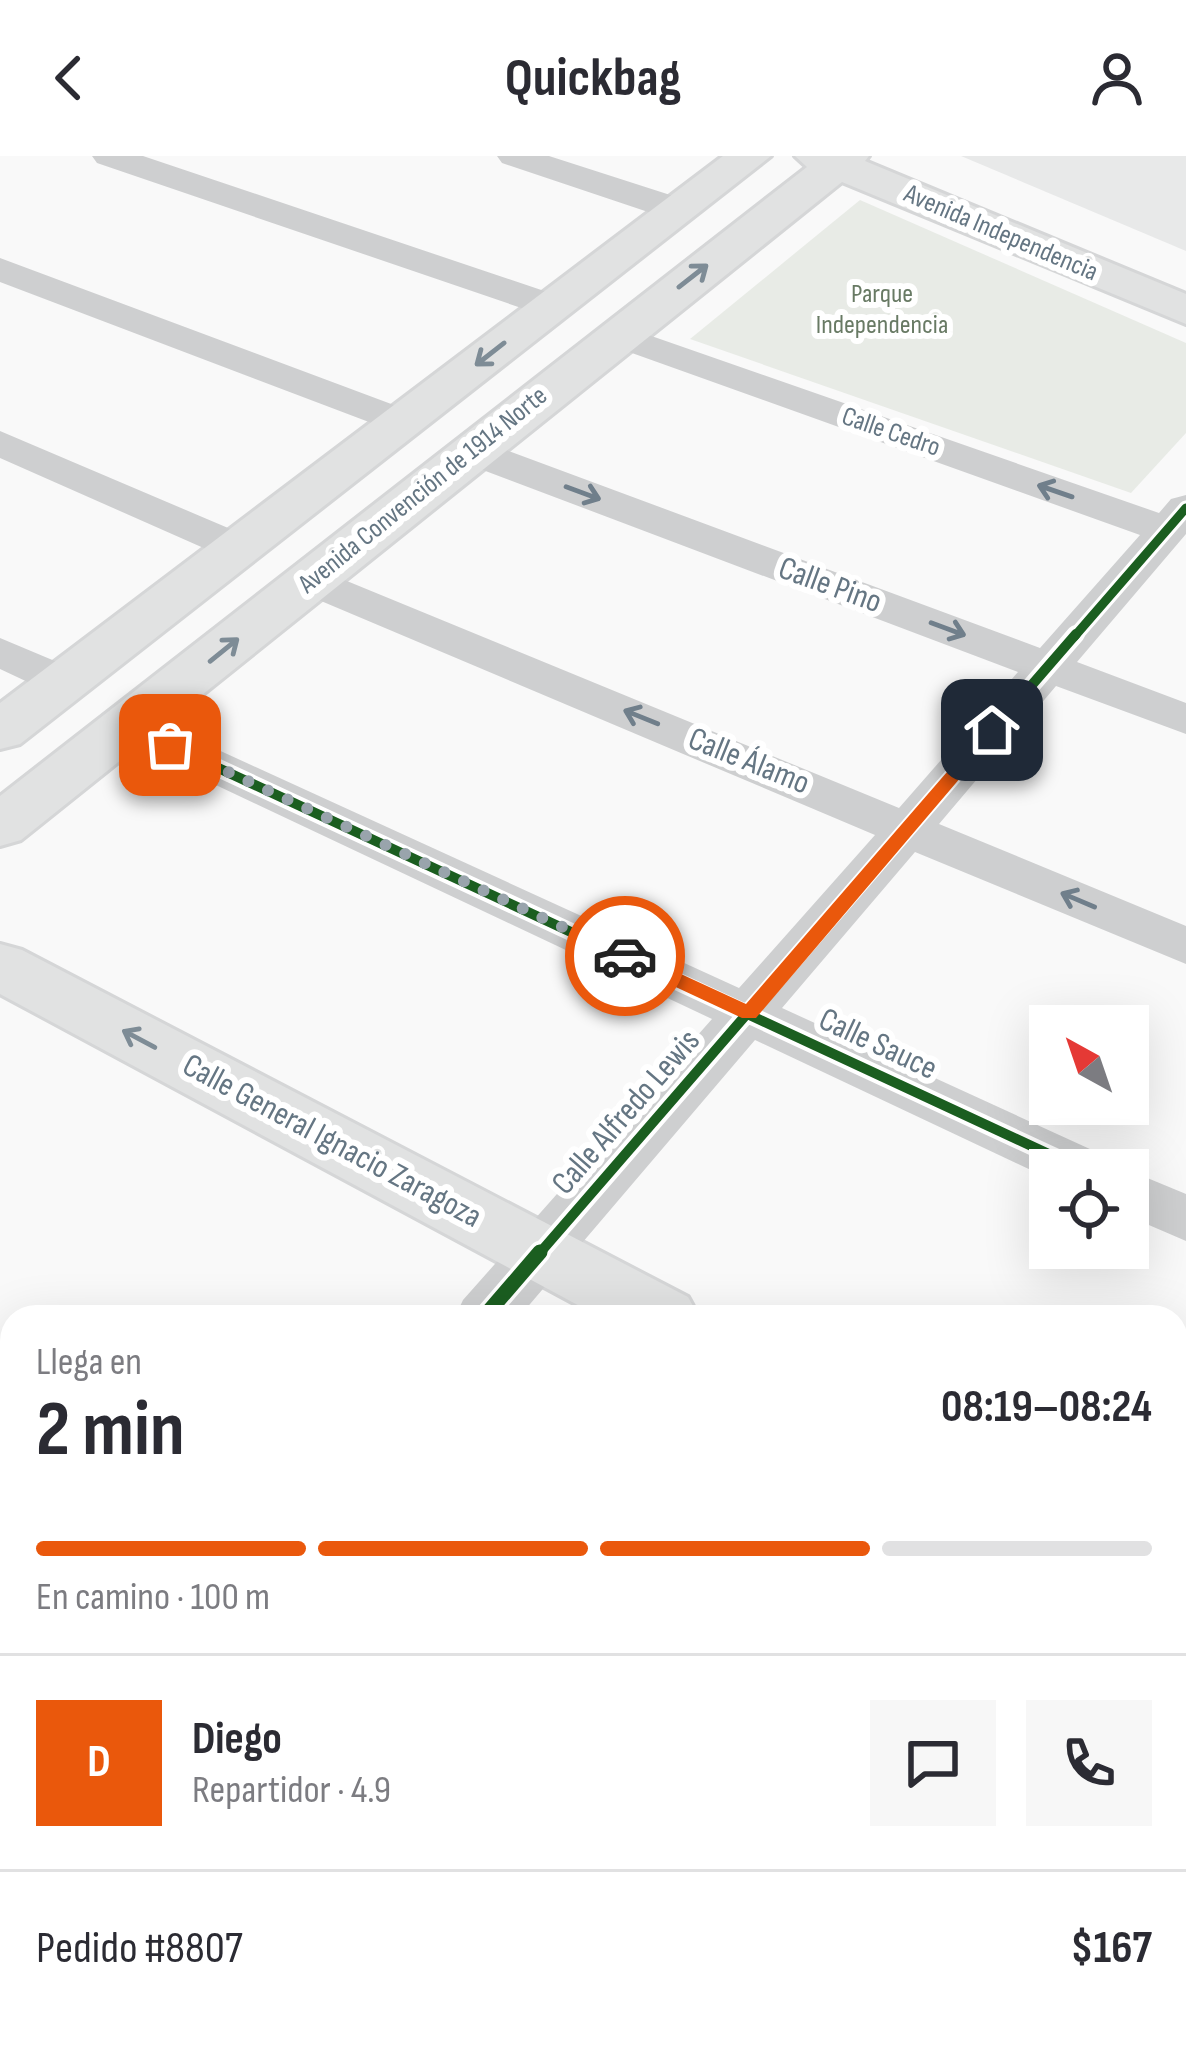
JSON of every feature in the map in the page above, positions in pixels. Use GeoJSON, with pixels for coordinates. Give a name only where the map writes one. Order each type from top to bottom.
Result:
{"type":"FeatureCollection","features":[{"type":"Feature","properties":{"kind":"main road","name":"Avenida Convención de 1914 Norte"},"geometry":{"type":"LineString","coordinates":[[0,731],[750,156]]}},
{"type":"Feature","properties":{"kind":"main road","name":"Avenida Independencia"},"geometry":{"type":"LineString","coordinates":[[887,156],[1186,280]]}},
{"type":"Feature","properties":{"kind":"main road","name":"Avenida Convención de 1914 Norte"},"geometry":{"type":"LineString","coordinates":[[0,826],[834,159]]}},
{"type":"Feature","properties":{"kind":"main road","name":"Avenida Independencia"},"geometry":{"type":"LineString","coordinates":[[834,159],[1186,310]]}},
{"type":"Feature","properties":{"kind":"main road","name":"Calle General Ignacio Zaragoza"},"geometry":{"type":"LineString","coordinates":[[0,966],[641,1305]]}},
{"type":"Feature","properties":{"kind":"street"},"geometry":{"type":"LineString","coordinates":[[110,156],[552,306]]}},
{"type":"Feature","properties":{"kind":"street"},"geometry":{"type":"LineString","coordinates":[[514,156],[679,210]]}},
{"type":"Feature","properties":{"kind":"street"},"geometry":{"type":"LineString","coordinates":[[0,269],[404,422]]}},
{"type":"Feature","properties":{"kind":"street","name":"Calle Cedro"},"geometry":{"type":"LineString","coordinates":[[616,335],[1176,519]]}},
{"type":"Feature","properties":{"kind":"street"},"geometry":{"type":"LineString","coordinates":[[0,443],[239,548]]}},
{"type":"Feature","properties":{"kind":"street","name":"Calle Pino"},"geometry":{"type":"LineString","coordinates":[[473,452],[1186,719]]}},
{"type":"Feature","properties":{"kind":"street","name":"Calle Alfredo Lewis"},"geometry":{"type":"LineString","coordinates":[[494,1305],[1176,519]]}},
{"type":"Feature","properties":{"kind":"street","name":"Calle Álamo"},"geometry":{"type":"LineString","coordinates":[[310,581],[1186,946]]}},
{"type":"Feature","properties":{"kind":"street"},"geometry":{"type":"LineString","coordinates":[[0,652],[65,682]]}},
{"type":"Feature","properties":{"kind":"street","name":"Calle Sauce"},"geometry":{"type":"LineString","coordinates":[[128,725],[1038,1149]]}},
{"type":"Feature","properties":{"kind":"street"},"geometry":{"type":"LineString","coordinates":[[1149,1201],[1186,1219]]}},
{"type":"Feature","properties":{"kind":"shaded area"},"geometry":{"type":"Polygon","coordinates":[[[961,156],[1186,156],[1186,251],[961,156]]]}},
{"type":"Feature","properties":{"kind":"green space","name":"Parque Independencia"},"geometry":{"type":"Polygon","coordinates":[[[860,200],[1186,343],[1186,433],[1131,493],[690,339],[860,200]]]}},
{"type":"Feature","properties":{"kind":"cycle path"},"geometry":{"type":"LineString","coordinates":[[494,1305],[1186,508]]}},
{"type":"Feature","properties":{"kind":"cycle path"},"geometry":{"type":"LineString","coordinates":[[128,726],[1038,1149]]}},
{"type":"Feature","properties":{"kind":"way so far"},"geometry":{"type":"LineString","coordinates":[[170,745],[625,956]]}},
{"type":"Feature","properties":{"kind":"route"},"geometry":{"type":"LineString","coordinates":[[625,956],[749,1013],[992,730]]}}]}
